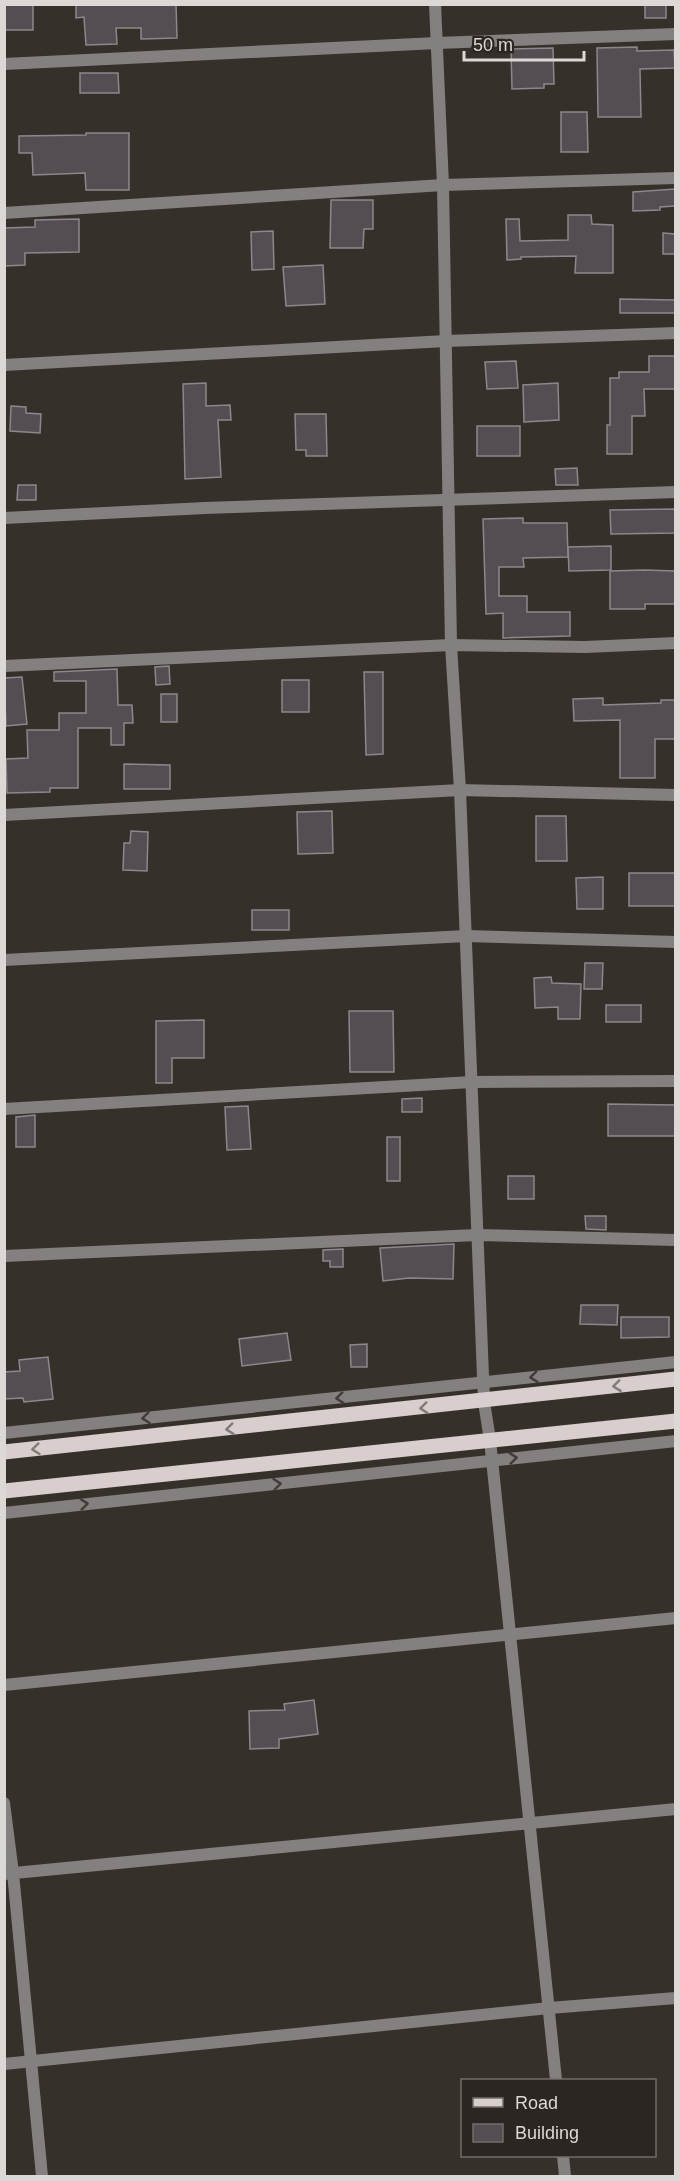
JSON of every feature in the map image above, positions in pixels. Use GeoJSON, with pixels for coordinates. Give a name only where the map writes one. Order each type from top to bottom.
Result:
{"type":"FeatureCollection","features":[{"type":"Feature","properties":{"kind":"main road"},"geometry":{"type":"LineString","coordinates":[[4,1452],[483,1402],[675,1379]]}},
{"type":"Feature","properties":{"kind":"main road"},"geometry":{"type":"LineString","coordinates":[[4,1491],[675,1421]]}},
{"type":"Feature","properties":{"kind":"street"},"geometry":{"type":"LineString","coordinates":[[435,4],[446,341],[451,645],[460,790],[483,1402],[489,1440],[556,2079]]}},
{"type":"Feature","properties":{"kind":"street"},"geometry":{"type":"LineString","coordinates":[[4,64],[675,34]]}},
{"type":"Feature","properties":{"kind":"street"},"geometry":{"type":"LineString","coordinates":[[4,213],[442,185],[675,178]]}},
{"type":"Feature","properties":{"kind":"street"},"geometry":{"type":"LineString","coordinates":[[4,365],[446,341],[675,333]]}},
{"type":"Feature","properties":{"kind":"street"},"geometry":{"type":"LineString","coordinates":[[4,518],[675,492]]}},
{"type":"Feature","properties":{"kind":"street"},"geometry":{"type":"LineString","coordinates":[[4,666],[451,645],[585,647],[675,643]]}},
{"type":"Feature","properties":{"kind":"street"},"geometry":{"type":"LineString","coordinates":[[4,815],[460,790],[675,795]]}},
{"type":"Feature","properties":{"kind":"street"},"geometry":{"type":"LineString","coordinates":[[4,960],[466,936],[675,942]]}},
{"type":"Feature","properties":{"kind":"street"},"geometry":{"type":"LineString","coordinates":[[4,1109],[472,1082],[675,1082]]}},
{"type":"Feature","properties":{"kind":"street"},"geometry":{"type":"LineString","coordinates":[[4,1256],[477,1234],[675,1240]]}},
{"type":"Feature","properties":{"kind":"street"},"geometry":{"type":"LineString","coordinates":[[4,1433],[675,1362]]}},
{"type":"Feature","properties":{"kind":"street"},"geometry":{"type":"LineString","coordinates":[[4,1513],[675,1441]]}},
{"type":"Feature","properties":{"kind":"street"},"geometry":{"type":"LineString","coordinates":[[4,1685],[675,1618]]}},
{"type":"Feature","properties":{"kind":"street"},"geometry":{"type":"LineString","coordinates":[[4,1803],[9,1873],[42,2176]]}},
{"type":"Feature","properties":{"kind":"street"},"geometry":{"type":"LineString","coordinates":[[9,1873],[675,1809]]}},
{"type":"Feature","properties":{"kind":"street"},"geometry":{"type":"LineString","coordinates":[[4,2064],[549,2008],[675,1998]]}},
{"type":"Feature","properties":{"kind":"street"},"geometry":{"type":"LineString","coordinates":[[563,2157],[565,2176]]}},
{"type":"Feature","properties":{"kind":"building"},"geometry":{"type":"Polygon","coordinates":[[[5,4],[33,4],[33,30],[5,30],[5,4]]]}},
{"type":"Feature","properties":{"kind":"building"},"geometry":{"type":"Polygon","coordinates":[[[76,4],[176,4],[177,38],[141,39],[141,28],[116,28],[117,44],[86,45],[84,17],[76,18],[76,4]]]}},
{"type":"Feature","properties":{"kind":"building"},"geometry":{"type":"Polygon","coordinates":[[[645,4],[666,4],[666,18],[645,18],[645,4]]]}},
{"type":"Feature","properties":{"kind":"building"},"geometry":{"type":"Polygon","coordinates":[[[637,47],[637,51],[674,50],[675,68],[640,69],[641,117],[598,117],[597,48],[637,47]]]}},
{"type":"Feature","properties":{"kind":"building"},"geometry":{"type":"Polygon","coordinates":[[[553,48],[554,84],[544,84],[544,88],[512,89],[511,49],[553,48]]]}},
{"type":"Feature","properties":{"kind":"building"},"geometry":{"type":"Polygon","coordinates":[[[80,73],[118,73],[119,93],[80,93],[80,73]]]}},
{"type":"Feature","properties":{"kind":"building"},"geometry":{"type":"Polygon","coordinates":[[[561,112],[587,112],[588,152],[561,152],[561,112]]]}},
{"type":"Feature","properties":{"kind":"building"},"geometry":{"type":"Polygon","coordinates":[[[86,133],[129,133],[129,190],[86,190],[85,173],[33,175],[32,153],[19,153],[19,136],[86,135],[86,133]]]}},
{"type":"Feature","properties":{"kind":"building"},"geometry":{"type":"Polygon","coordinates":[[[675,189],[675,206],[660,207],[660,210],[633,211],[633,192],[675,189]]]}},
{"type":"Feature","properties":{"kind":"building"},"geometry":{"type":"Polygon","coordinates":[[[331,200],[373,200],[373,229],[364,229],[363,248],[330,248],[331,200]]]}},
{"type":"Feature","properties":{"kind":"building"},"geometry":{"type":"Polygon","coordinates":[[[568,215],[591,215],[592,224],[613,225],[613,273],[575,273],[576,256],[521,257],[521,259],[507,260],[506,219],[519,219],[520,241],[568,240],[568,215]]]}},
{"type":"Feature","properties":{"kind":"building"},"geometry":{"type":"Polygon","coordinates":[[[79,219],[79,252],[25,253],[25,265],[4,266],[4,228],[35,227],[35,220],[79,219]]]}},
{"type":"Feature","properties":{"kind":"building"},"geometry":{"type":"Polygon","coordinates":[[[273,231],[274,269],[252,270],[251,232],[273,231]]]}},
{"type":"Feature","properties":{"kind":"building"},"geometry":{"type":"Polygon","coordinates":[[[663,233],[675,234],[675,254],[663,254],[663,233]]]}},
{"type":"Feature","properties":{"kind":"building"},"geometry":{"type":"Polygon","coordinates":[[[323,265],[325,304],[286,306],[283,267],[323,265]]]}},
{"type":"Feature","properties":{"kind":"building"},"geometry":{"type":"Polygon","coordinates":[[[620,299],[675,300],[675,313],[620,313],[620,299]]]}},
{"type":"Feature","properties":{"kind":"building"},"geometry":{"type":"Polygon","coordinates":[[[649,356],[675,356],[675,389],[644,389],[645,416],[632,416],[632,454],[607,454],[607,425],[610,425],[610,378],[619,378],[619,372],[649,372],[649,356]]]}},
{"type":"Feature","properties":{"kind":"building"},"geometry":{"type":"Polygon","coordinates":[[[516,361],[518,388],[487,389],[485,362],[516,361]]]}},
{"type":"Feature","properties":{"kind":"building"},"geometry":{"type":"Polygon","coordinates":[[[206,383],[206,406],[230,405],[231,420],[218,420],[221,477],[185,479],[183,384],[206,383]]]}},
{"type":"Feature","properties":{"kind":"building"},"geometry":{"type":"Polygon","coordinates":[[[558,383],[559,420],[524,422],[523,385],[558,383]]]}},
{"type":"Feature","properties":{"kind":"building"},"geometry":{"type":"Polygon","coordinates":[[[11,406],[26,407],[26,413],[41,414],[40,433],[10,431],[11,406]]]}},
{"type":"Feature","properties":{"kind":"building"},"geometry":{"type":"Polygon","coordinates":[[[295,414],[326,414],[327,456],[306,456],[306,450],[296,450],[295,414]]]}},
{"type":"Feature","properties":{"kind":"building"},"geometry":{"type":"Polygon","coordinates":[[[477,426],[520,426],[520,456],[477,456],[477,426]]]}},
{"type":"Feature","properties":{"kind":"building"},"geometry":{"type":"Polygon","coordinates":[[[577,468],[578,485],[556,485],[555,469],[577,468]]]}},
{"type":"Feature","properties":{"kind":"building"},"geometry":{"type":"Polygon","coordinates":[[[18,485],[36,485],[36,500],[17,500],[18,485]]]}},
{"type":"Feature","properties":{"kind":"building"},"geometry":{"type":"Polygon","coordinates":[[[675,509],[675,533],[611,534],[610,510],[675,509]]]}},
{"type":"Feature","properties":{"kind":"building"},"geometry":{"type":"Polygon","coordinates":[[[523,518],[523,523],[567,523],[568,557],[523,558],[524,567],[499,567],[499,596],[527,596],[527,612],[570,612],[570,636],[503,638],[503,613],[486,614],[483,519],[523,518]]]}},
{"type":"Feature","properties":{"kind":"building"},"geometry":{"type":"Polygon","coordinates":[[[611,546],[611,570],[569,571],[568,547],[611,546]]]}},
{"type":"Feature","properties":{"kind":"building"},"geometry":{"type":"Polygon","coordinates":[[[610,571],[675,571],[675,604],[645,604],[645,609],[610,609],[610,571]]]}},
{"type":"Feature","properties":{"kind":"building"},"geometry":{"type":"Polygon","coordinates":[[[169,666],[170,684],[156,685],[155,667],[169,666]]]}},
{"type":"Feature","properties":{"kind":"building"},"geometry":{"type":"Polygon","coordinates":[[[117,669],[118,705],[132,705],[133,723],[124,723],[124,745],[111,745],[111,728],[78,728],[78,788],[50,788],[50,792],[7,793],[6,759],[28,758],[27,730],[59,730],[59,713],[86,713],[86,681],[54,681],[54,672],[117,669]]]}},
{"type":"Feature","properties":{"kind":"building"},"geometry":{"type":"Polygon","coordinates":[[[364,672],[383,672],[383,754],[366,755],[364,672]]]}},
{"type":"Feature","properties":{"kind":"building"},"geometry":{"type":"Polygon","coordinates":[[[22,677],[27,724],[6,726],[4,678],[22,677]]]}},
{"type":"Feature","properties":{"kind":"building"},"geometry":{"type":"Polygon","coordinates":[[[282,680],[309,680],[309,712],[282,712],[282,680]]]}},
{"type":"Feature","properties":{"kind":"building"},"geometry":{"type":"Polygon","coordinates":[[[161,694],[177,694],[177,722],[161,722],[161,694]]]}},
{"type":"Feature","properties":{"kind":"building"},"geometry":{"type":"Polygon","coordinates":[[[603,698],[603,705],[661,703],[661,700],[675,700],[675,739],[655,739],[655,778],[620,778],[620,720],[574,721],[573,699],[603,698]]]}},
{"type":"Feature","properties":{"kind":"building"},"geometry":{"type":"Polygon","coordinates":[[[124,764],[170,765],[170,789],[124,789],[124,764]]]}},
{"type":"Feature","properties":{"kind":"building"},"geometry":{"type":"Polygon","coordinates":[[[332,811],[333,853],[298,854],[297,812],[332,811]]]}},
{"type":"Feature","properties":{"kind":"building"},"geometry":{"type":"Polygon","coordinates":[[[536,816],[566,816],[567,861],[536,861],[536,816]]]}},
{"type":"Feature","properties":{"kind":"building"},"geometry":{"type":"Polygon","coordinates":[[[131,831],[148,832],[147,871],[123,870],[124,843],[130,843],[131,831]]]}},
{"type":"Feature","properties":{"kind":"building"},"geometry":{"type":"Polygon","coordinates":[[[629,873],[675,873],[675,906],[629,906],[629,873]]]}},
{"type":"Feature","properties":{"kind":"building"},"geometry":{"type":"Polygon","coordinates":[[[603,877],[603,909],[577,909],[576,878],[603,877]]]}},
{"type":"Feature","properties":{"kind":"building"},"geometry":{"type":"Polygon","coordinates":[[[252,910],[289,910],[289,930],[252,930],[252,910]]]}},
{"type":"Feature","properties":{"kind":"building"},"geometry":{"type":"Polygon","coordinates":[[[585,963],[603,963],[602,989],[584,989],[585,963]]]}},
{"type":"Feature","properties":{"kind":"building"},"geometry":{"type":"Polygon","coordinates":[[[551,977],[552,983],[581,984],[580,1019],[558,1019],[558,1007],[535,1008],[534,978],[551,977]]]}},
{"type":"Feature","properties":{"kind":"building"},"geometry":{"type":"Polygon","coordinates":[[[606,1005],[641,1005],[641,1022],[606,1022],[606,1005]]]}},
{"type":"Feature","properties":{"kind":"building"},"geometry":{"type":"Polygon","coordinates":[[[349,1011],[393,1011],[394,1072],[350,1072],[349,1011]]]}},
{"type":"Feature","properties":{"kind":"building"},"geometry":{"type":"Polygon","coordinates":[[[204,1020],[204,1058],[172,1058],[172,1083],[156,1083],[156,1021],[204,1020]]]}},
{"type":"Feature","properties":{"kind":"building"},"geometry":{"type":"Polygon","coordinates":[[[422,1098],[422,1112],[402,1112],[402,1099],[422,1098]]]}},
{"type":"Feature","properties":{"kind":"building"},"geometry":{"type":"Polygon","coordinates":[[[608,1104],[675,1105],[675,1136],[608,1136],[608,1104]]]}},
{"type":"Feature","properties":{"kind":"building"},"geometry":{"type":"Polygon","coordinates":[[[248,1106],[251,1149],[227,1150],[225,1107],[248,1106]]]}},
{"type":"Feature","properties":{"kind":"building"},"geometry":{"type":"Polygon","coordinates":[[[35,1115],[35,1147],[16,1147],[16,1117],[35,1115]]]}},
{"type":"Feature","properties":{"kind":"building"},"geometry":{"type":"Polygon","coordinates":[[[387,1137],[400,1137],[400,1181],[387,1181],[387,1137]]]}},
{"type":"Feature","properties":{"kind":"building"},"geometry":{"type":"Polygon","coordinates":[[[508,1176],[534,1176],[534,1199],[508,1199],[508,1176]]]}},
{"type":"Feature","properties":{"kind":"building"},"geometry":{"type":"Polygon","coordinates":[[[585,1216],[606,1216],[606,1230],[586,1229],[585,1216]]]}},
{"type":"Feature","properties":{"kind":"building"},"geometry":{"type":"Polygon","coordinates":[[[454,1244],[453,1279],[409,1278],[383,1281],[380,1248],[454,1244]]]}},
{"type":"Feature","properties":{"kind":"building"},"geometry":{"type":"Polygon","coordinates":[[[343,1249],[343,1267],[330,1267],[330,1261],[323,1261],[323,1250],[343,1249]]]}},
{"type":"Feature","properties":{"kind":"building"},"geometry":{"type":"Polygon","coordinates":[[[581,1305],[618,1305],[617,1325],[580,1324],[581,1305]]]}},
{"type":"Feature","properties":{"kind":"building"},"geometry":{"type":"Polygon","coordinates":[[[621,1317],[669,1317],[669,1337],[621,1338],[621,1317]]]}},
{"type":"Feature","properties":{"kind":"building"},"geometry":{"type":"Polygon","coordinates":[[[287,1333],[291,1360],[242,1366],[239,1339],[287,1333]]]}},
{"type":"Feature","properties":{"kind":"building"},"geometry":{"type":"Polygon","coordinates":[[[367,1344],[367,1367],[351,1367],[350,1345],[367,1344]]]}},
{"type":"Feature","properties":{"kind":"building"},"geometry":{"type":"Polygon","coordinates":[[[48,1357],[53,1399],[24,1402],[23,1398],[4,1399],[4,1372],[20,1371],[19,1360],[48,1357]]]}},
{"type":"Feature","properties":{"kind":"building"},"geometry":{"type":"Polygon","coordinates":[[[314,1700],[318,1734],[279,1739],[279,1748],[250,1749],[249,1711],[285,1710],[284,1704],[314,1700]]]}}]}
